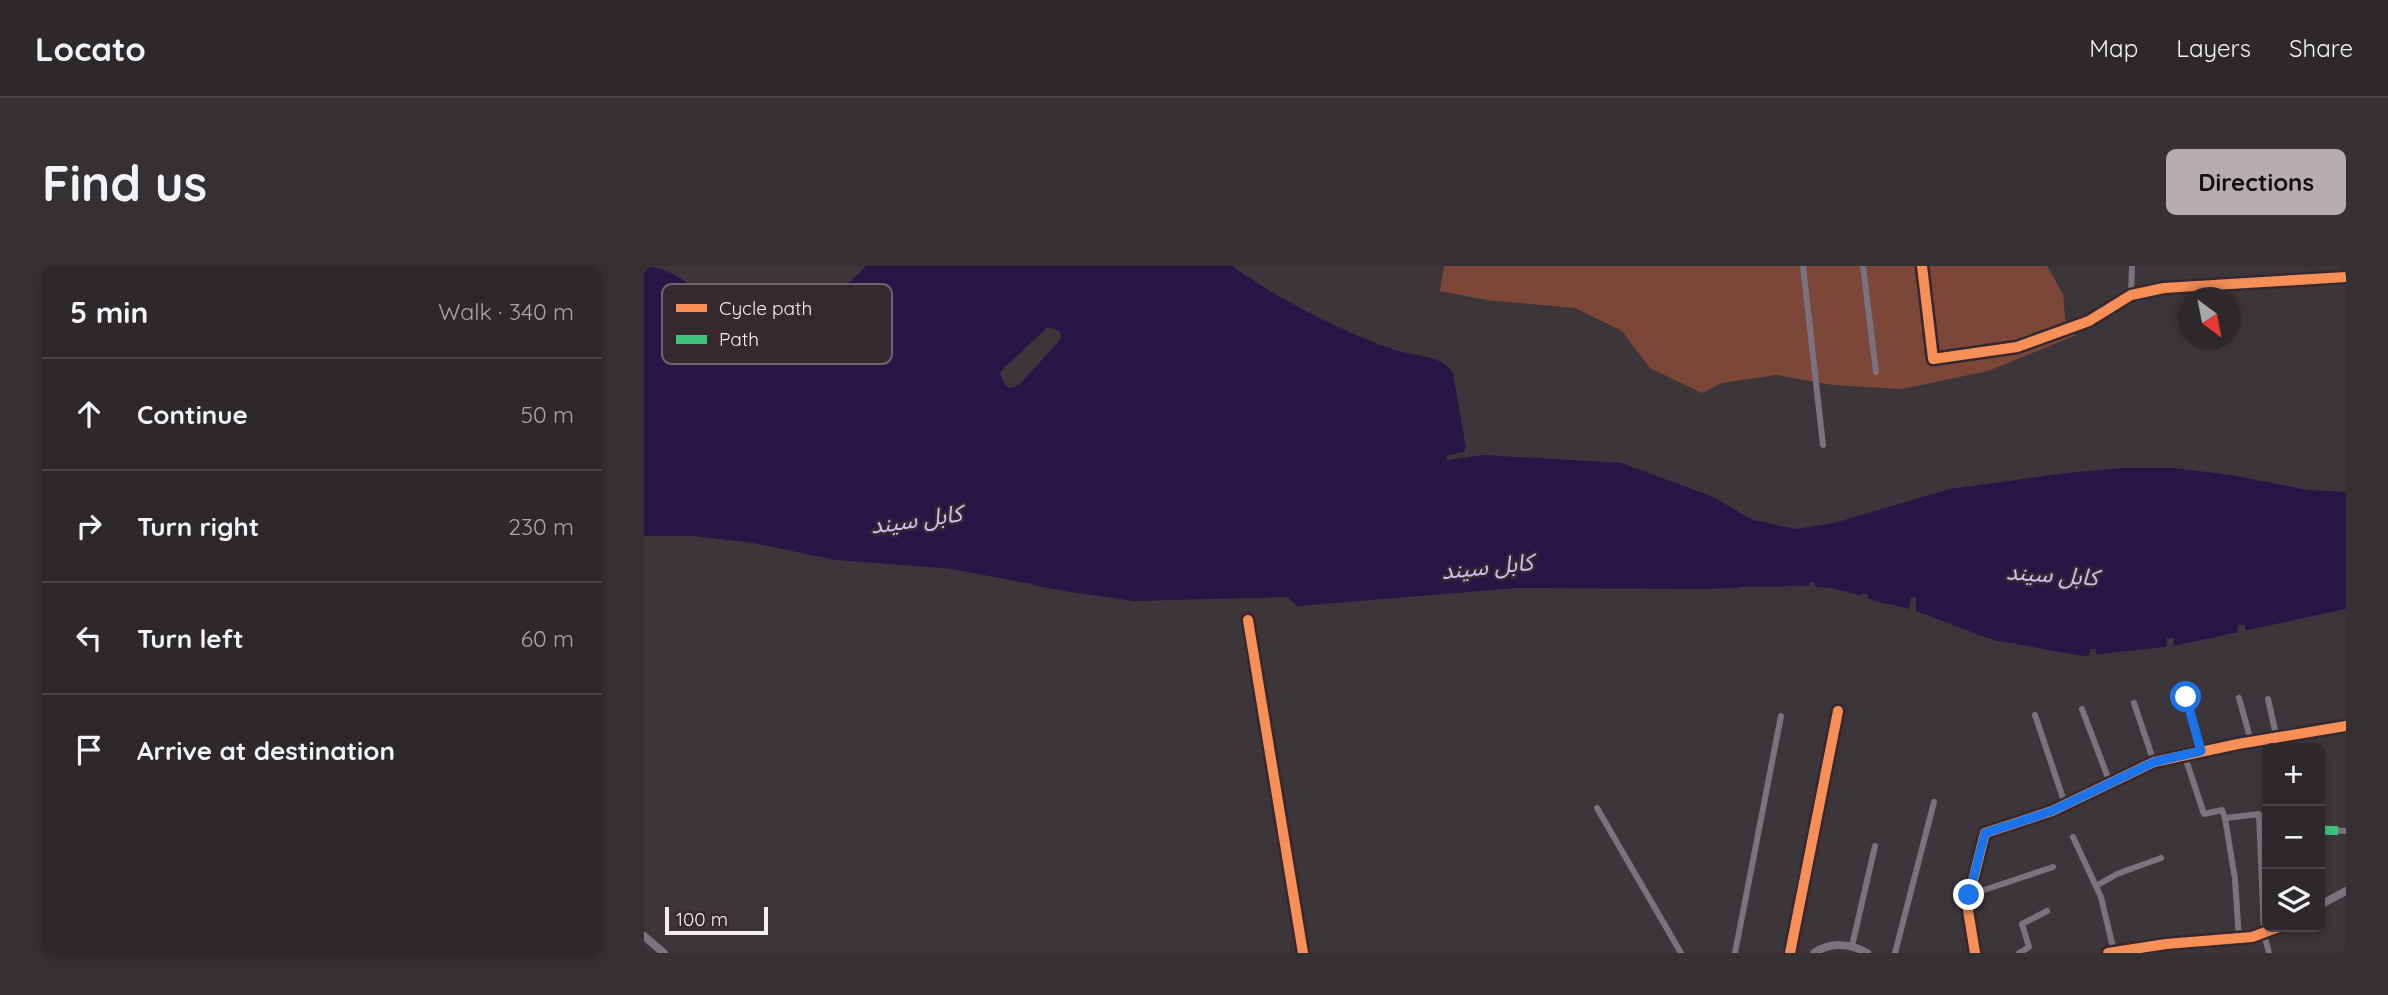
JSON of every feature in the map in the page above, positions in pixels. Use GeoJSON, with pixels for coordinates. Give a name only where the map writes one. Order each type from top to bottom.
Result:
{"type":"FeatureCollection","features":[{"type":"Feature","properties":{"kind":"street"},"geometry":{"type":"LineString","coordinates":[[1803,266],[1823,445]]}},
{"type":"Feature","properties":{"kind":"street"},"geometry":{"type":"LineString","coordinates":[[1863,266],[1876,372]]}},
{"type":"Feature","properties":{"kind":"street"},"geometry":{"type":"LineString","coordinates":[[1922,266],[1933,359],[2018,346],[2089,321],[2131,295],[2164,288],[2346,276]]}},
{"type":"Feature","properties":{"kind":"street"},"geometry":{"type":"LineString","coordinates":[[2131,295],[2132,266]]}},
{"type":"Feature","properties":{"kind":"street"},"geometry":{"type":"LineString","coordinates":[[1248,620],[1303,953]]}},
{"type":"Feature","properties":{"kind":"street"},"geometry":{"type":"LineString","coordinates":[[2186,697],[2201,751]]}},
{"type":"Feature","properties":{"kind":"street"},"geometry":{"type":"LineString","coordinates":[[2239,698],[2251,741]]}},
{"type":"Feature","properties":{"kind":"street"},"geometry":{"type":"LineString","coordinates":[[2268,699],[2279,743]]}},
{"type":"Feature","properties":{"kind":"street"},"geometry":{"type":"LineString","coordinates":[[2134,703],[2154,762]]}},
{"type":"Feature","properties":{"kind":"street"},"geometry":{"type":"LineString","coordinates":[[2082,709],[2110,783]]}},
{"type":"Feature","properties":{"kind":"street"},"geometry":{"type":"LineString","coordinates":[[1790,953],[1838,711]]}},
{"type":"Feature","properties":{"kind":"street"},"geometry":{"type":"LineString","coordinates":[[2035,715],[2065,804]]}},
{"type":"Feature","properties":{"kind":"street"},"geometry":{"type":"LineString","coordinates":[[1735,953],[1781,716]]}},
{"type":"Feature","properties":{"kind":"street"},"geometry":{"type":"LineString","coordinates":[[1975,953],[1967,904],[1985,833],[2052,811],[2154,762],[2251,741],[2346,726]]}},
{"type":"Feature","properties":{"kind":"street"},"geometry":{"type":"LineString","coordinates":[[2185,754],[2204,814],[2222,810],[2225,818],[2235,879],[2239,939]]}},
{"type":"Feature","properties":{"kind":"street"},"geometry":{"type":"LineString","coordinates":[[1895,953],[1934,802]]}},
{"type":"Feature","properties":{"kind":"street"},"geometry":{"type":"LineString","coordinates":[[1597,808],[1681,953]]}},
{"type":"Feature","properties":{"kind":"street"},"geometry":{"type":"LineString","coordinates":[[2225,818],[2259,814],[2264,934],[2269,953]]}},
{"type":"Feature","properties":{"kind":"street"},"geometry":{"type":"LineString","coordinates":[[2325,830],[2346,831]]}},
{"type":"Feature","properties":{"kind":"street"},"geometry":{"type":"LineString","coordinates":[[2073,837],[2101,897],[2111,952],[2166,944],[2239,939],[2268,932]]}},
{"type":"Feature","properties":{"kind":"street"},"geometry":{"type":"LineString","coordinates":[[1852,946],[1875,846]]}},
{"type":"Feature","properties":{"kind":"street"},"geometry":{"type":"LineString","coordinates":[[2096,886],[2117,873],[2161,858]]}},
{"type":"Feature","properties":{"kind":"street"},"geometry":{"type":"LineString","coordinates":[[1969,895],[2053,867]]}},
{"type":"Feature","properties":{"kind":"street"},"geometry":{"type":"LineString","coordinates":[[2325,902],[2346,891]]}},
{"type":"Feature","properties":{"kind":"street"},"geometry":{"type":"LineString","coordinates":[[2019,953],[2029,947],[2022,924],[2047,911]]}},
{"type":"Feature","properties":{"kind":"street"},"geometry":{"type":"LineString","coordinates":[[644,936],[664,953]]}},
{"type":"Feature","properties":{"kind":"street"},"geometry":{"type":"LineString","coordinates":[[1814,953],[1823,947],[1852,946],[1867,953]]}},
{"type":"Feature","properties":{"kind":"shaded area"},"geometry":{"type":"Polygon","coordinates":[[[1444,266],[2047,266],[2063,294],[2066,328],[2076,335],[1988,371],[1902,389],[1833,385],[1776,375],[1722,383],[1702,393],[1650,368],[1622,331],[1575,308],[1486,300],[1440,291],[1444,266]]]}},
{"type":"Feature","properties":{"kind":"water","name":"کابل سيند"},"geometry":{"type":"Polygon","coordinates":[[[644,266],[667,271],[689,284],[662,284],[662,364],[892,364],[892,284],[845,284],[866,266],[1232,266],[1290,303],[1353,334],[1395,350],[1435,359],[1448,367],[1453,373],[1466,448],[1464,452],[1446,456],[1447,460],[1484,455],[1621,463],[1711,496],[1753,520],[1795,529],[1834,523],[1950,489],[2124,468],[2173,468],[2231,475],[2307,490],[2346,492],[2346,609],[2173,646],[2082,656],[1993,640],[1915,611],[1848,592],[1809,586],[1703,589],[1517,588],[1297,606],[1287,597],[1134,601],[1064,591],[951,569],[835,560],[752,543],[692,536],[644,536],[644,266]],[[1048,327],[1000,373],[1005,385],[1010,388],[1019,385],[1061,336],[1059,331],[1048,327]]]}},
{"type":"Feature","properties":{"kind":"pier"},"geometry":{"type":"Polygon","coordinates":[[[644,536],[692,536],[752,543],[835,560],[951,569],[1032,584],[1030,587],[950,573],[835,563],[752,547],[692,539],[644,539],[644,536]]]}},
{"type":"Feature","properties":{"kind":"pier"},"geometry":{"type":"Polygon","coordinates":[[[1811,582],[1815,583],[1815,587],[1861,596],[1862,593],[1868,595],[1868,599],[1909,609],[1911,598],[1916,596],[1916,611],[1982,637],[2008,644],[2016,643],[2020,647],[2082,656],[2089,656],[2090,649],[2096,649],[2096,656],[2134,652],[2166,647],[2167,638],[2174,638],[2173,646],[2237,633],[2238,625],[2245,625],[2245,631],[2346,609],[2346,612],[2173,649],[2082,660],[1992,644],[1914,614],[1830,592],[1740,590],[1740,587],[1808,586],[1811,582]]]}},
{"type":"Feature","properties":{"kind":"marked path"},"geometry":{"type":"LineString","coordinates":[[2325,830],[2346,831]]}},
{"type":"Feature","properties":{"kind":"cycle path"},"geometry":{"type":"LineString","coordinates":[[1922,266],[1933,359],[2017,347],[2089,321],[2131,295],[2164,288],[2346,277]]}},
{"type":"Feature","properties":{"kind":"cycle path"},"geometry":{"type":"LineString","coordinates":[[1248,620],[1303,953]]}},
{"type":"Feature","properties":{"kind":"cycle path"},"geometry":{"type":"LineString","coordinates":[[1790,953],[1838,711]]}},
{"type":"Feature","properties":{"kind":"cycle path"},"geometry":{"type":"LineString","coordinates":[[1975,953],[1967,904],[1985,833],[2052,811],[2154,762],[2238,744],[2346,726]]}},
{"type":"Feature","properties":{"kind":"cycle path"},"geometry":{"type":"LineString","coordinates":[[2108,953],[2166,944],[2252,937],[2266,932]]}},
{"type":"Feature","properties":{"kind":"route"},"geometry":{"type":"LineString","coordinates":[[1969,895],[1985,833],[2052,811],[2154,762],[2201,751],[2186,697]]}}]}
